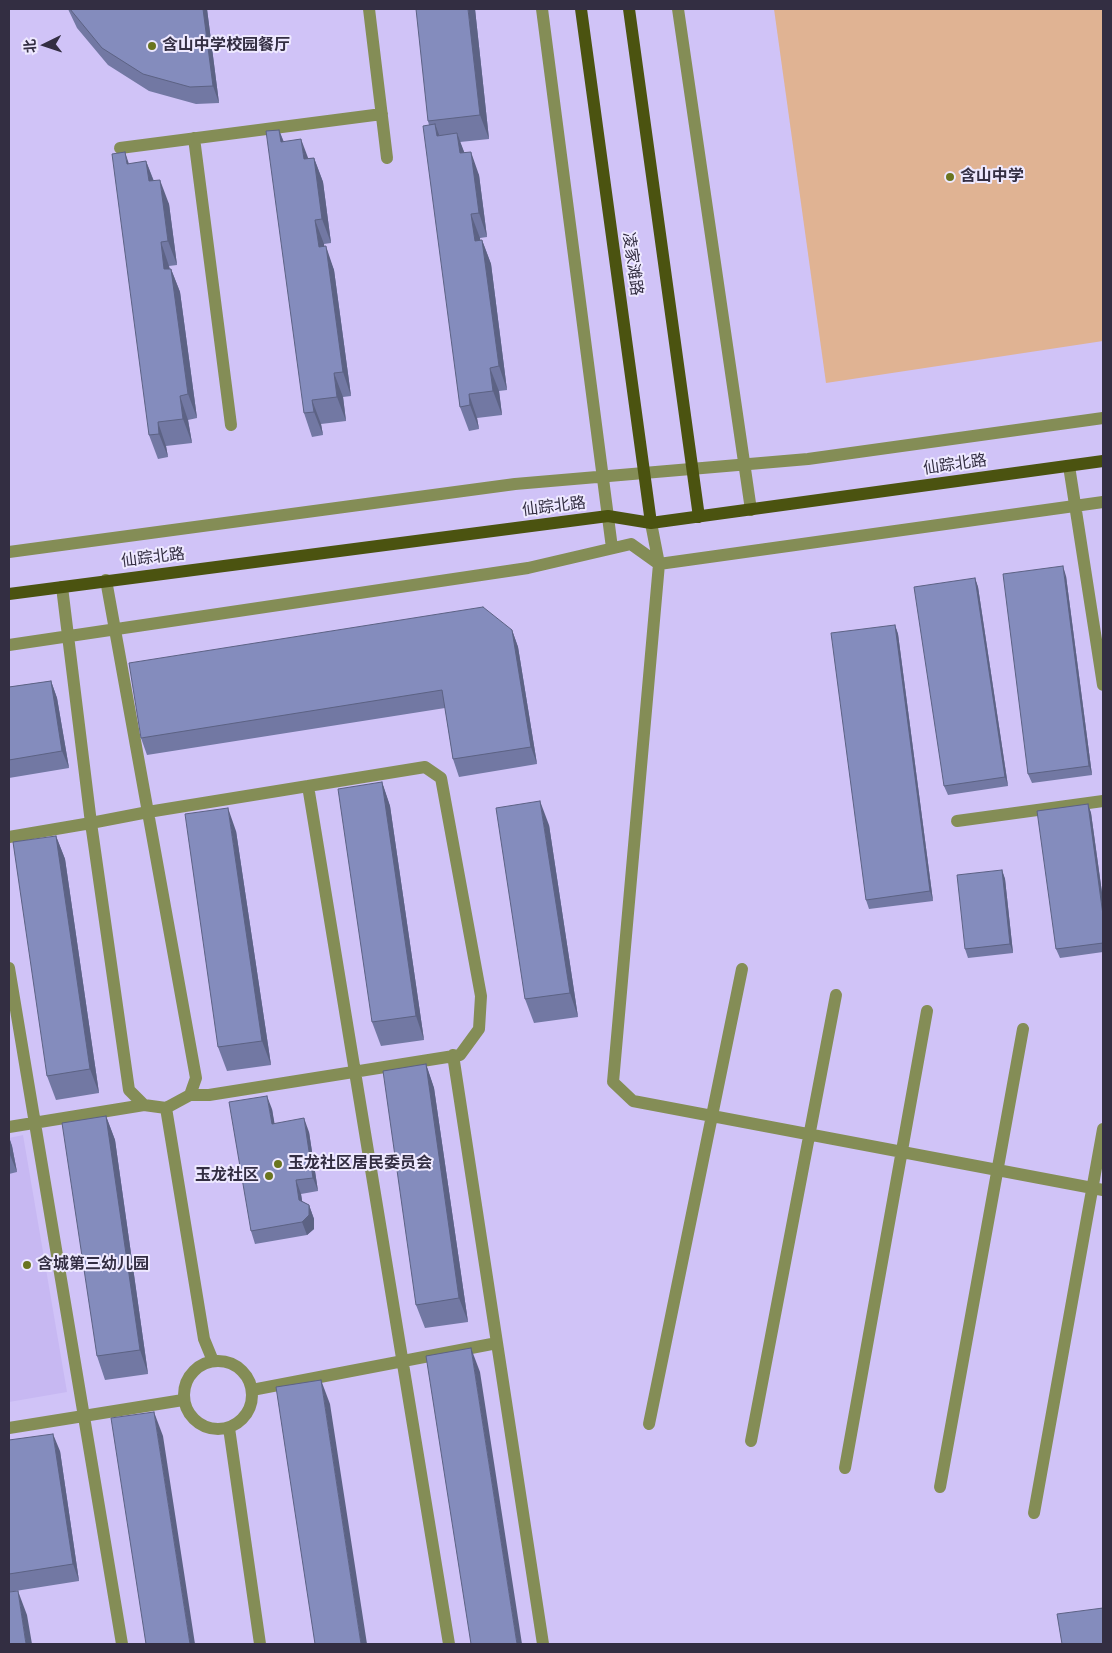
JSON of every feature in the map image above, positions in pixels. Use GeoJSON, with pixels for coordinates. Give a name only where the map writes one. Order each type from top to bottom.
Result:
{"type":"FeatureCollection","features":[{"type":"Feature","properties":{"kind":"main road","name":"凌家滩路"},"geometry":{"type":"LineString","coordinates":[[581,9],[651,523]]}},
{"type":"Feature","properties":{"kind":"main road","name":"凌家滩路"},"geometry":{"type":"LineString","coordinates":[[629,9],[698,517]]}},
{"type":"Feature","properties":{"kind":"main road","name":"仙踪北路"},"geometry":{"type":"LineString","coordinates":[[9,594],[608,516],[651,523],[1103,461]]}},
{"type":"Feature","properties":{"kind":"street"},"geometry":{"type":"LineString","coordinates":[[369,9],[387,158]]}},
{"type":"Feature","properties":{"kind":"street"},"geometry":{"type":"LineString","coordinates":[[542,9],[612,548]]}},
{"type":"Feature","properties":{"kind":"street"},"geometry":{"type":"LineString","coordinates":[[678,9],[750,510]]}},
{"type":"Feature","properties":{"kind":"street"},"geometry":{"type":"LineString","coordinates":[[120,148],[382,114]]}},
{"type":"Feature","properties":{"kind":"street"},"geometry":{"type":"LineString","coordinates":[[194,138],[231,426]]}},
{"type":"Feature","properties":{"kind":"street"},"geometry":{"type":"LineString","coordinates":[[9,552],[515,484],[808,459],[1103,418]]}},
{"type":"Feature","properties":{"kind":"street"},"geometry":{"type":"LineString","coordinates":[[1069,466],[1103,685]]}},
{"type":"Feature","properties":{"kind":"street"},"geometry":{"type":"LineString","coordinates":[[9,645],[528,568],[630,544],[659,564],[1103,502]]}},
{"type":"Feature","properties":{"kind":"street"},"geometry":{"type":"LineString","coordinates":[[651,523],[659,564],[613,1082],[632,1101],[1098,1189]]}},
{"type":"Feature","properties":{"kind":"street"},"geometry":{"type":"LineString","coordinates":[[106,580],[196,1078],[190,1095]]}},
{"type":"Feature","properties":{"kind":"street"},"geometry":{"type":"LineString","coordinates":[[62,587],[91,823],[128,1090],[144,1105]]}},
{"type":"Feature","properties":{"kind":"street"},"geometry":{"type":"LineString","coordinates":[[9,837],[148,812],[426,767],[441,778],[481,996],[479,1029],[460,1054],[208,1095],[190,1095],[166,1108],[144,1105],[9,1127]]}},
{"type":"Feature","properties":{"kind":"street"},"geometry":{"type":"LineString","coordinates":[[308,786],[449,1644]]}},
{"type":"Feature","properties":{"kind":"street"},"geometry":{"type":"LineString","coordinates":[[957,821],[1103,801]]}},
{"type":"Feature","properties":{"kind":"street"},"geometry":{"type":"LineString","coordinates":[[9,968],[122,1644]]}},
{"type":"Feature","properties":{"kind":"street"},"geometry":{"type":"LineString","coordinates":[[648,1424],[742,969]]}},
{"type":"Feature","properties":{"kind":"street"},"geometry":{"type":"LineString","coordinates":[[751,1441],[836,995]]}},
{"type":"Feature","properties":{"kind":"street"},"geometry":{"type":"LineString","coordinates":[[845,1468],[926,1011]]}},
{"type":"Feature","properties":{"kind":"street"},"geometry":{"type":"LineString","coordinates":[[940,1487],[1022,1029]]}},
{"type":"Feature","properties":{"kind":"street"},"geometry":{"type":"LineString","coordinates":[[453,1055],[543,1644]]}},
{"type":"Feature","properties":{"kind":"street"},"geometry":{"type":"LineString","coordinates":[[166,1108],[204,1339],[213,1360]]}},
{"type":"Feature","properties":{"kind":"street"},"geometry":{"type":"LineString","coordinates":[[1034,1513],[1098,1189],[1103,1129]]}},
{"type":"Feature","properties":{"kind":"street"},"geometry":{"type":"LineString","coordinates":[[252,1390],[497,1344]]}},
{"type":"Feature","properties":{"kind":"street"},"geometry":{"type":"LineString","coordinates":[[213,1360],[224,1361],[243,1371],[249,1380],[252,1390],[252,1402],[247,1413],[239,1422],[228,1428],[216,1430],[205,1427],[195,1421],[187,1411],[183,1400],[187,1379],[202,1364],[213,1360]]}},
{"type":"Feature","properties":{"kind":"street"},"geometry":{"type":"LineString","coordinates":[[9,1428],[183,1400]]}},
{"type":"Feature","properties":{"kind":"street"},"geometry":{"type":"LineString","coordinates":[[228,1428],[260,1644]]}},
{"type":"Feature","properties":{"kind":"shaded area","name":"含山中学"},"geometry":{"type":"Polygon","coordinates":[[[774,9],[1103,9],[1103,341],[826,383],[774,9]]]}},
{"type":"Feature","properties":{"kind":"shaded area","name":"含城第三幼儿园"},"geometry":{"type":"Polygon","coordinates":[[[23,1135],[67,1392],[9,1402],[9,1138],[23,1135]]]}},
{"type":"Feature","properties":{"kind":"building","name":"含山中学校园餐厅"},"geometry":{"type":"Polygon","coordinates":[[[70,9],[203,9],[213,86],[190,87],[143,74],[102,48],[70,9]]]}},
{"type":"Feature","properties":{"kind":"building"},"geometry":{"type":"Polygon","coordinates":[[[416,9],[468,9],[480,115],[428,121],[416,9]]]}},
{"type":"Feature","properties":{"kind":"building"},"geometry":{"type":"Polygon","coordinates":[[[435,124],[437,136],[457,133],[460,153],[471,152],[479,213],[471,214],[475,241],[482,240],[499,366],[490,368],[493,391],[469,394],[470,405],[460,407],[423,126],[435,124]]]}},
{"type":"Feature","properties":{"kind":"building"},"geometry":{"type":"Polygon","coordinates":[[[279,130],[281,142],[301,139],[304,159],[314,158],[322,219],[315,220],[319,247],[326,246],[343,372],[334,373],[337,397],[312,400],[314,412],[304,413],[266,131],[279,130]]]}},
{"type":"Feature","properties":{"kind":"building"},"geometry":{"type":"Polygon","coordinates":[[[125,152],[127,164],[146,161],[149,181],[160,180],[168,241],[161,242],[164,269],[171,269],[188,394],[180,396],[183,419],[158,422],[159,434],[149,435],[112,154],[125,152]]]}},
{"type":"Feature","properties":{"kind":"building"},"geometry":{"type":"Polygon","coordinates":[[[1063,566],[1089,766],[1028,774],[1003,574],[1063,566]]]}},
{"type":"Feature","properties":{"kind":"building"},"geometry":{"type":"Polygon","coordinates":[[[975,578],[1005,777],[944,786],[914,587],[975,578]]]}},
{"type":"Feature","properties":{"kind":"building"},"geometry":{"type":"Polygon","coordinates":[[[483,607],[512,630],[531,747],[453,759],[442,690],[141,738],[129,663],[483,607]]]}},
{"type":"Feature","properties":{"kind":"building"},"geometry":{"type":"Polygon","coordinates":[[[895,625],[930,891],[866,900],[831,633],[895,625]]]}},
{"type":"Feature","properties":{"kind":"building"},"geometry":{"type":"Polygon","coordinates":[[[51,681],[62,751],[9,760],[9,687],[51,681]]]}},
{"type":"Feature","properties":{"kind":"building"},"geometry":{"type":"Polygon","coordinates":[[[382,782],[416,1016],[372,1022],[338,789],[382,782]]]}},
{"type":"Feature","properties":{"kind":"building"},"geometry":{"type":"Polygon","coordinates":[[[540,801],[570,993],[525,999],[496,808],[540,801]]]}},
{"type":"Feature","properties":{"kind":"building"},"geometry":{"type":"Polygon","coordinates":[[[1088,804],[1103,915],[1103,943],[1056,949],[1037,811],[1088,804]]]}},
{"type":"Feature","properties":{"kind":"building"},"geometry":{"type":"Polygon","coordinates":[[[228,808],[262,1041],[218,1047],[185,814],[228,808]]]}},
{"type":"Feature","properties":{"kind":"building"},"geometry":{"type":"Polygon","coordinates":[[[56,836],[90,1069],[47,1076],[13,842],[56,836]]]}},
{"type":"Feature","properties":{"kind":"building"},"geometry":{"type":"Polygon","coordinates":[[[1002,870],[1010,944],[965,949],[957,875],[1002,870]]]}},
{"type":"Feature","properties":{"kind":"building"},"geometry":{"type":"Polygon","coordinates":[[[426,1064],[459,1298],[416,1305],[383,1071],[426,1064]]]}},
{"type":"Feature","properties":{"kind":"building","name":"玉龙社区居民委员会"},"geometry":{"type":"Polygon","coordinates":[[[267,1096],[272,1124],[304,1118],[313,1178],[296,1180],[299,1200],[309,1205],[309,1215],[302,1222],[251,1231],[229,1102],[267,1096]]]}},
{"type":"Feature","properties":{"kind":"building"},"geometry":{"type":"Polygon","coordinates":[[[106,1116],[140,1350],[97,1356],[62,1123],[106,1116]]]}},
{"type":"Feature","properties":{"kind":"building"},"geometry":{"type":"Polygon","coordinates":[[[471,1348],[517,1644],[471,1644],[426,1356],[471,1348]]]}},
{"type":"Feature","properties":{"kind":"building"},"geometry":{"type":"Polygon","coordinates":[[[321,1380],[361,1644],[315,1644],[276,1387],[321,1380]]]}},
{"type":"Feature","properties":{"kind":"building"},"geometry":{"type":"Polygon","coordinates":[[[154,1412],[190,1644],[146,1644],[111,1418],[154,1412]]]}},
{"type":"Feature","properties":{"kind":"building"},"geometry":{"type":"Polygon","coordinates":[[[53,1434],[73,1564],[9,1574],[9,1440],[53,1434]]]}},
{"type":"Feature","properties":{"kind":"building"},"geometry":{"type":"Polygon","coordinates":[[[18,1591],[26,1644],[9,1644],[9,1592],[18,1591]]]}},
{"type":"Feature","properties":{"kind":"building"},"geometry":{"type":"Polygon","coordinates":[[[1103,1608],[1103,1644],[1062,1644],[1057,1614],[1103,1608]]]}},
{"type":"Feature","properties":{"kind":"place","name":"含山中学校园餐厅"},"geometry":{"type":"Point","coordinates":[152,46]}},
{"type":"Feature","properties":{"kind":"place","name":"含山中学"},"geometry":{"type":"Point","coordinates":[950,177]}},
{"type":"Feature","properties":{"kind":"place","name":"玉龙社区居民委员会"},"geometry":{"type":"Point","coordinates":[278,1164]}},
{"type":"Feature","properties":{"kind":"place","name":"玉龙社区"},"geometry":{"type":"Point","coordinates":[269,1176]}},
{"type":"Feature","properties":{"kind":"place","name":"含城第三幼儿园"},"geometry":{"type":"Point","coordinates":[27,1265]}}]}
